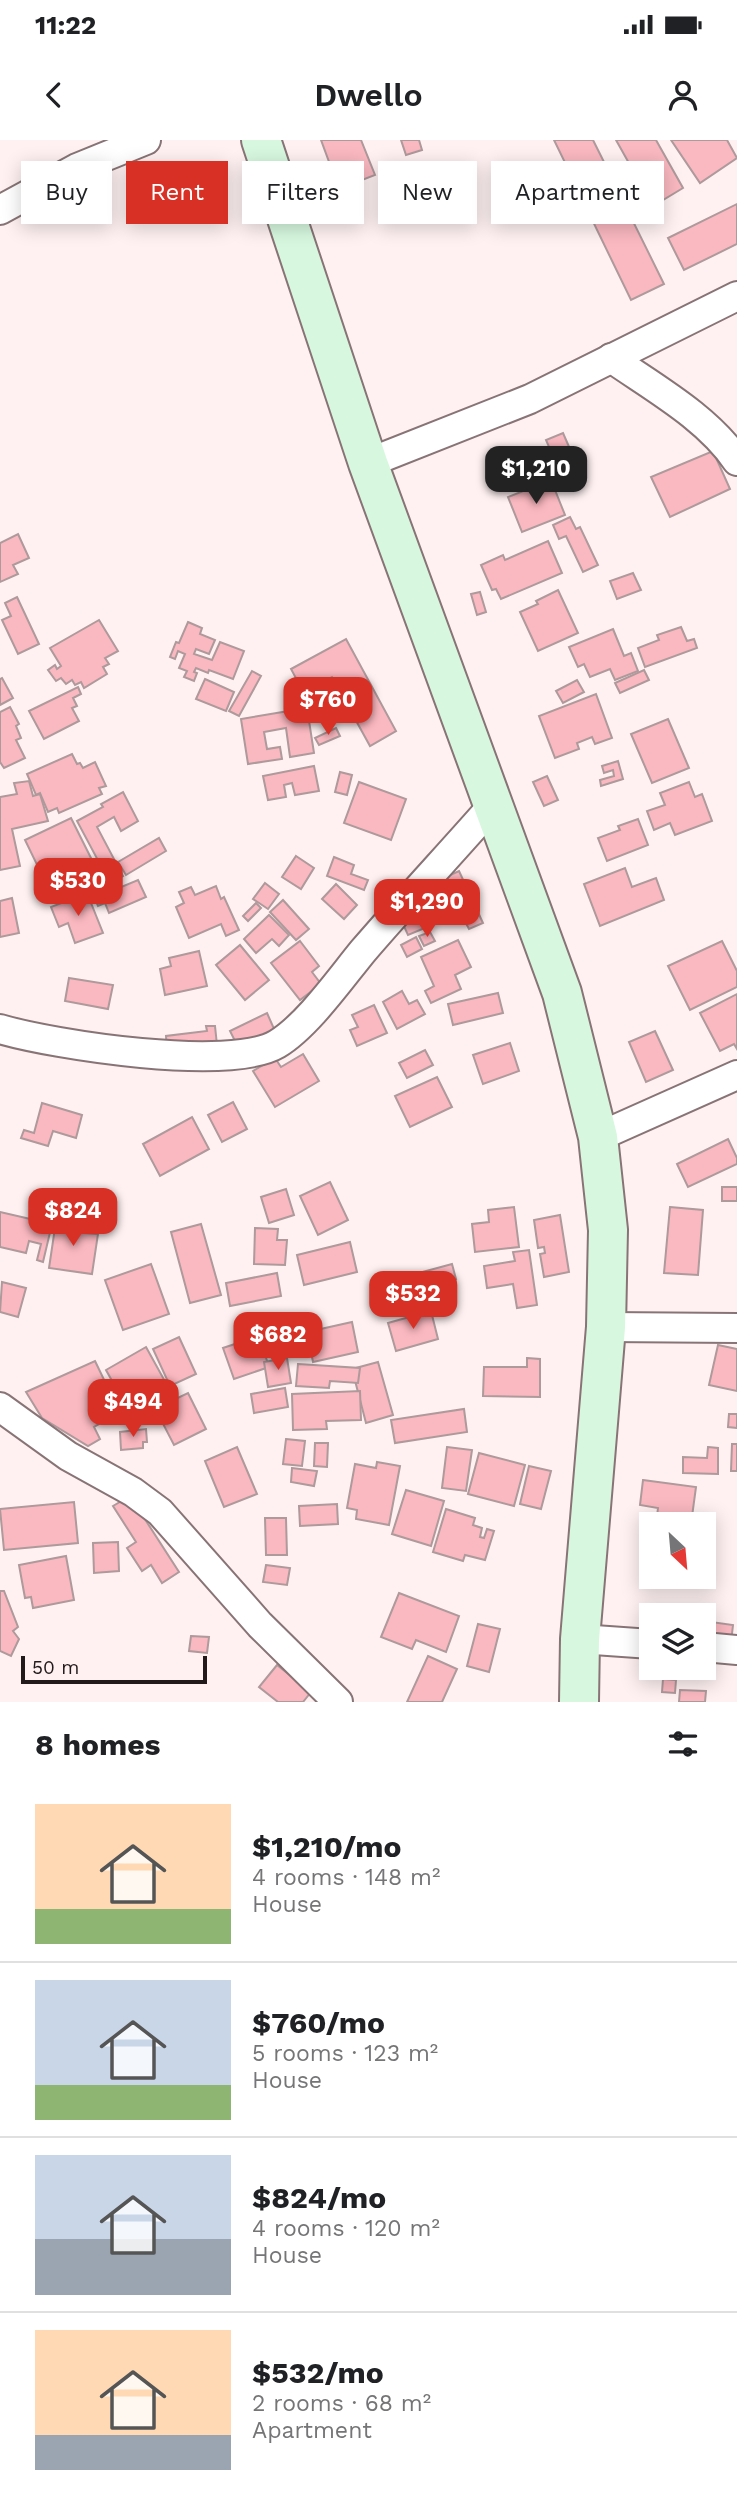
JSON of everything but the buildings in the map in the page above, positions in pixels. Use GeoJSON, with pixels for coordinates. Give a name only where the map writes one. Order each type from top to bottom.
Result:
{"type":"FeatureCollection","features":[{"type":"Feature","properties":{"kind":"main road"},"geometry":{"type":"LineString","coordinates":[[261,140],[368,463],[562,993],[598,1137],[608,1230],[606,1327],[580,1639],[579,1702]]}},
{"type":"Feature","properties":{"kind":"street"},"geometry":{"type":"LineString","coordinates":[[0,210],[77,168],[146,140]]}},
{"type":"Feature","properties":{"kind":"street"},"geometry":{"type":"LineString","coordinates":[[368,463],[530,400],[737,296]]}},
{"type":"Feature","properties":{"kind":"street"},"geometry":{"type":"LineString","coordinates":[[611,358],[685,409],[727,446],[737,461]]}},
{"type":"Feature","properties":{"kind":"street"},"geometry":{"type":"LineString","coordinates":[[0,1029],[33,1039],[187,1057],[255,1053],[276,1045],[296,1030],[494,804]]}},
{"type":"Feature","properties":{"kind":"street"},"geometry":{"type":"LineString","coordinates":[[598,1137],[737,1075]]}},
{"type":"Feature","properties":{"kind":"street"},"geometry":{"type":"LineString","coordinates":[[606,1327],[737,1328]]}},
{"type":"Feature","properties":{"kind":"street"},"geometry":{"type":"LineString","coordinates":[[0,1407],[68,1456],[133,1492],[160,1512],[260,1625],[338,1702]]}},
{"type":"Feature","properties":{"kind":"street"},"geometry":{"type":"LineString","coordinates":[[580,1639],[639,1643]]}},
{"type":"Feature","properties":{"kind":"street"},"geometry":{"type":"LineString","coordinates":[[716,1648],[737,1650]]}}]}
